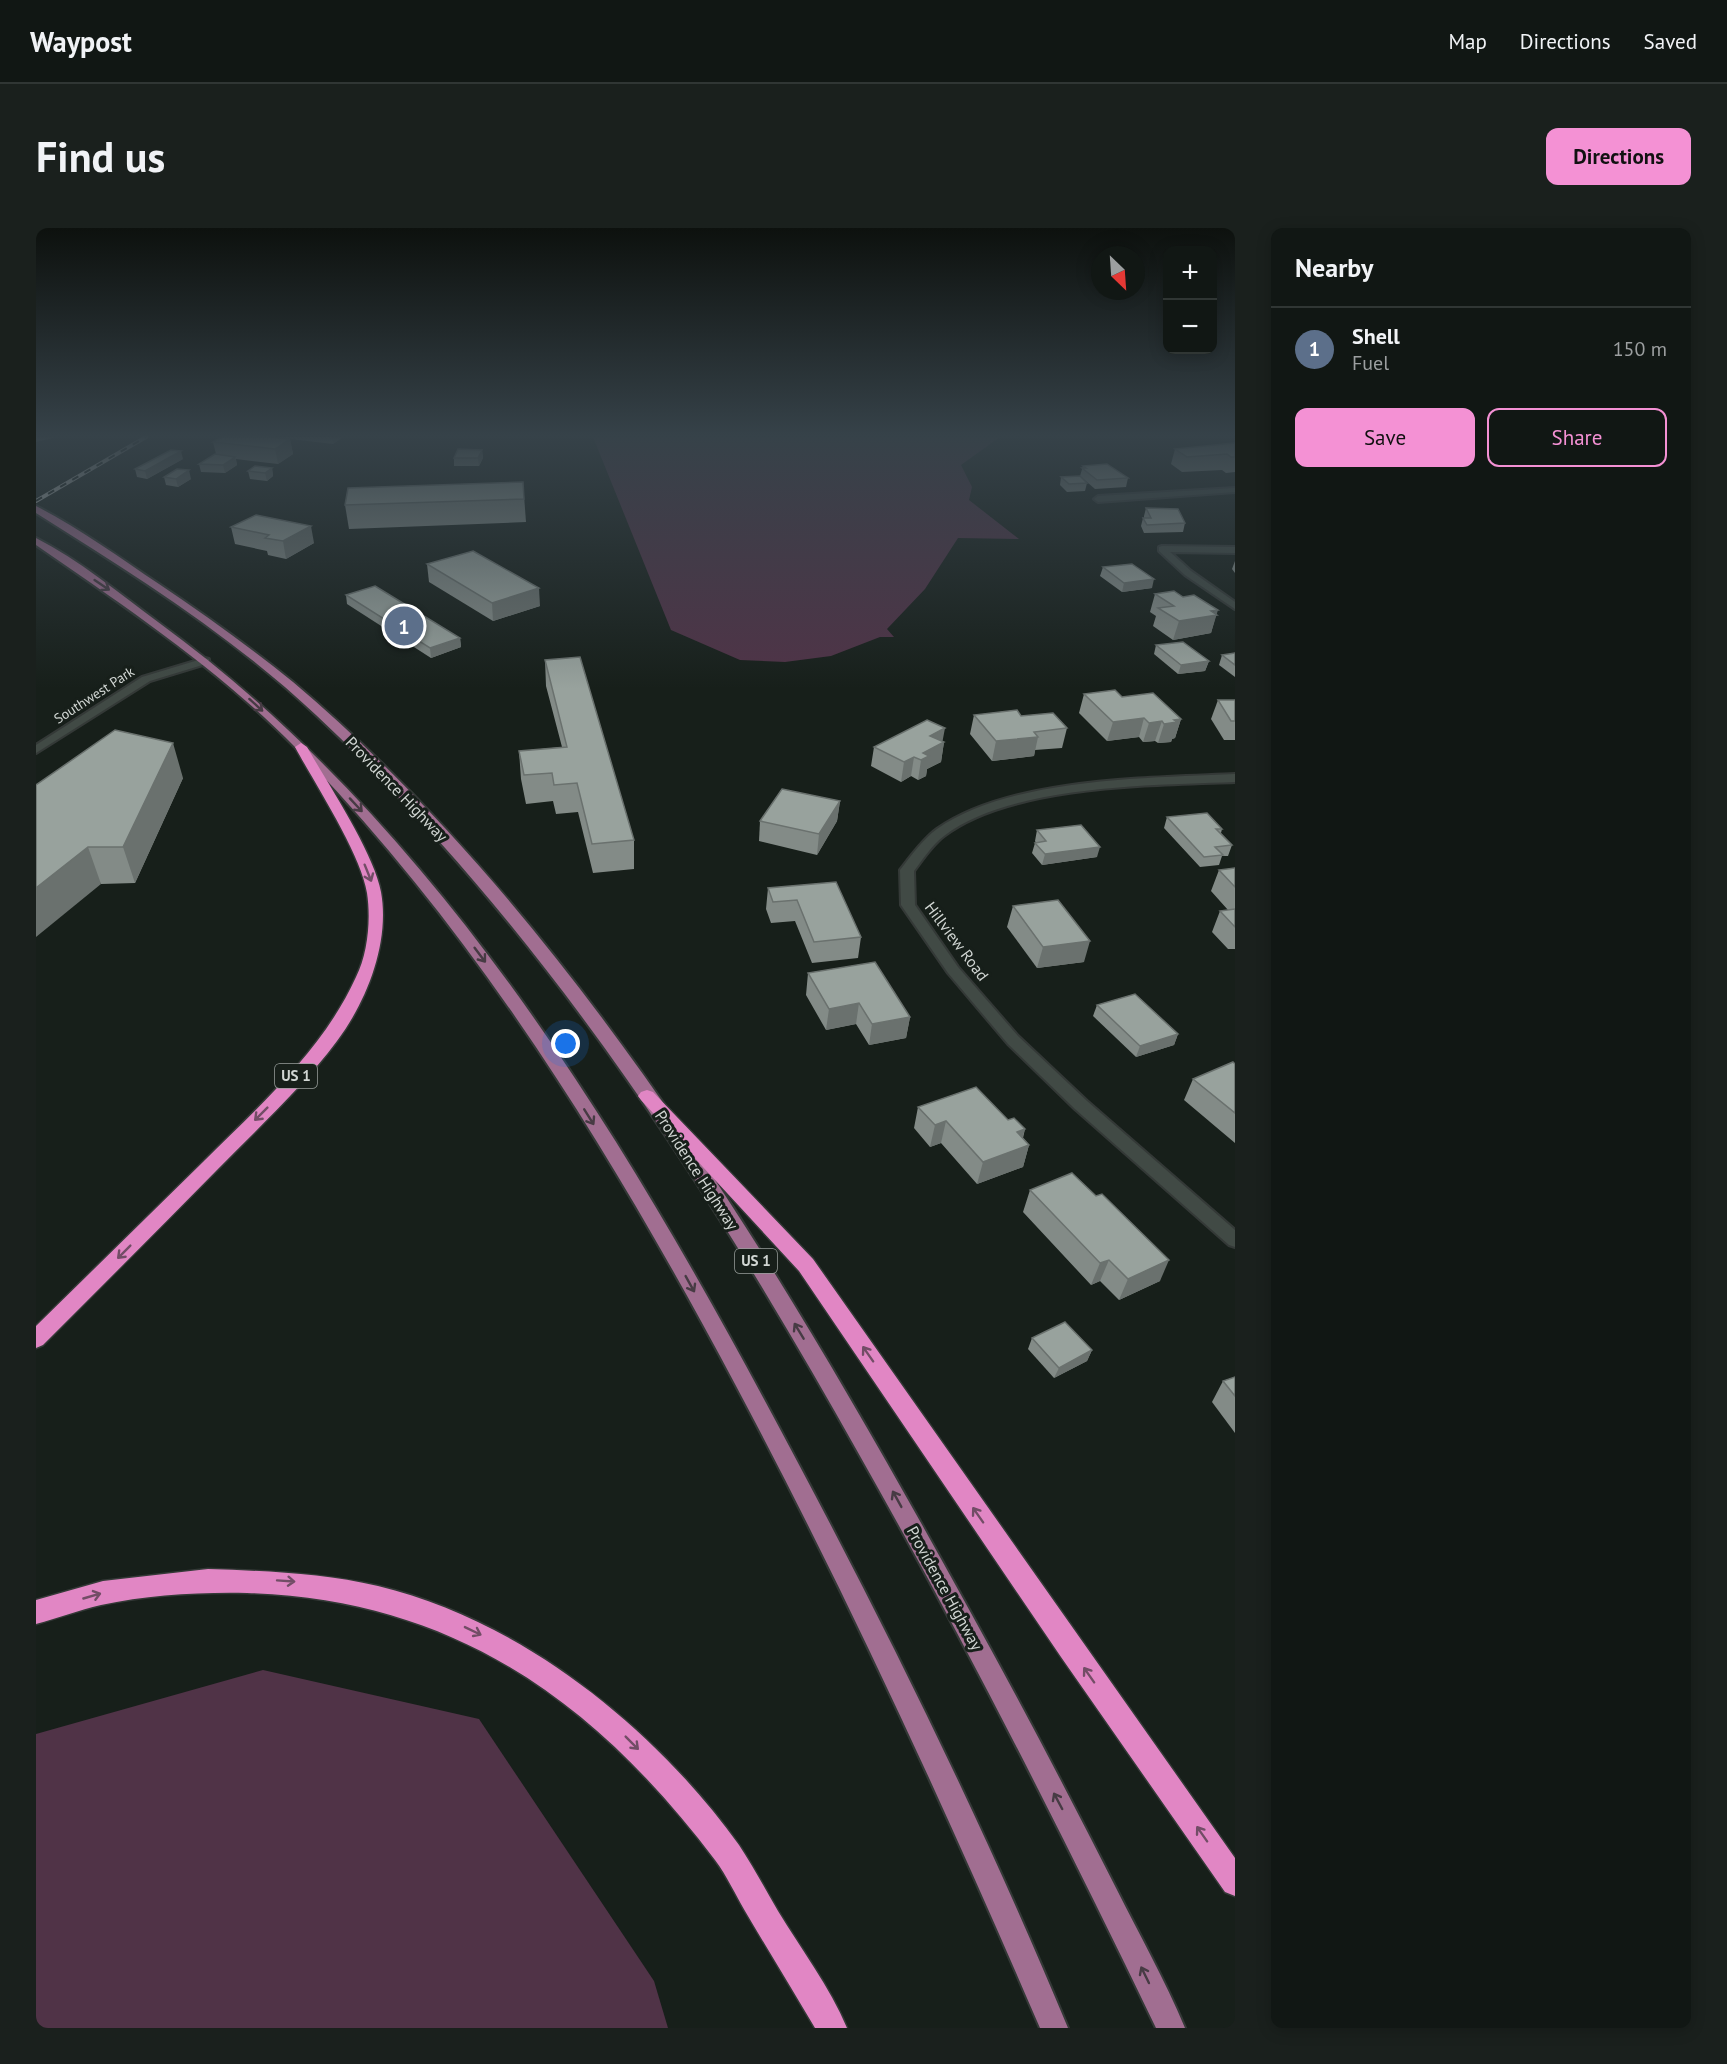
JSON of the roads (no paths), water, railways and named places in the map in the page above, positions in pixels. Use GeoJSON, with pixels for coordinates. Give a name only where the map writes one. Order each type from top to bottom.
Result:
{"type":"FeatureCollection","features":[{"type":"Feature","properties":{"kind":"highway","name":"US 1"},"geometry":{"type":"LineString","coordinates":[[36,1339],[267,1108],[331,1037],[365,976],[373,948],[376,918],[374,891],[360,856],[301,747]]}},
{"type":"Feature","properties":{"kind":"highway"},"geometry":{"type":"LineString","coordinates":[[647,1096],[806,1265],[1070,1648],[1235,1882]]}},
{"type":"Feature","properties":{"kind":"highway"},"geometry":{"type":"LineString","coordinates":[[36,1612],[111,1591],[183,1582],[261,1579],[315,1584],[379,1597],[447,1619],[501,1645],[560,1684],[616,1728],[673,1785],[726,1851],[832,2028]]}},
{"type":"Feature","properties":{"kind":"main road","name":"Providence Highway"},"geometry":{"type":"LineString","coordinates":[[55,521],[147,580],[219,630],[315,707],[429,820],[485,884],[569,988],[647,1096],[779,1297],[877,1464],[1060,1805],[1171,2028]]}},
{"type":"Feature","properties":{"kind":"main road","name":"US 1"},"geometry":{"type":"LineString","coordinates":[[36,541],[135,607],[205,661],[301,747]]}},
{"type":"Feature","properties":{"kind":"main road"},"geometry":{"type":"LineString","coordinates":[[301,747],[389,842],[498,979],[562,1074],[665,1241],[752,1395],[853,1593],[970,1839],[1054,2028]]}},
{"type":"Feature","properties":{"kind":"street"},"geometry":{"type":"LineString","coordinates":[[1235,550],[1162,549],[1188,573],[1235,606]]}},
{"type":"Feature","properties":{"kind":"street","name":"Southwest Park"},"geometry":{"type":"LineString","coordinates":[[36,750],[146,679],[205,661]]}},
{"type":"Feature","properties":{"kind":"street","name":"Hillview Road"},"geometry":{"type":"LineString","coordinates":[[1235,778],[1185,780],[1055,792],[986,807],[941,831],[907,870],[908,905],[953,970],[1013,1040],[1081,1105],[1235,1240]]}},
{"type":"Feature","properties":{"kind":"place","name":"Shell"},"geometry":{"type":"Point","coordinates":[404,626]}}]}
